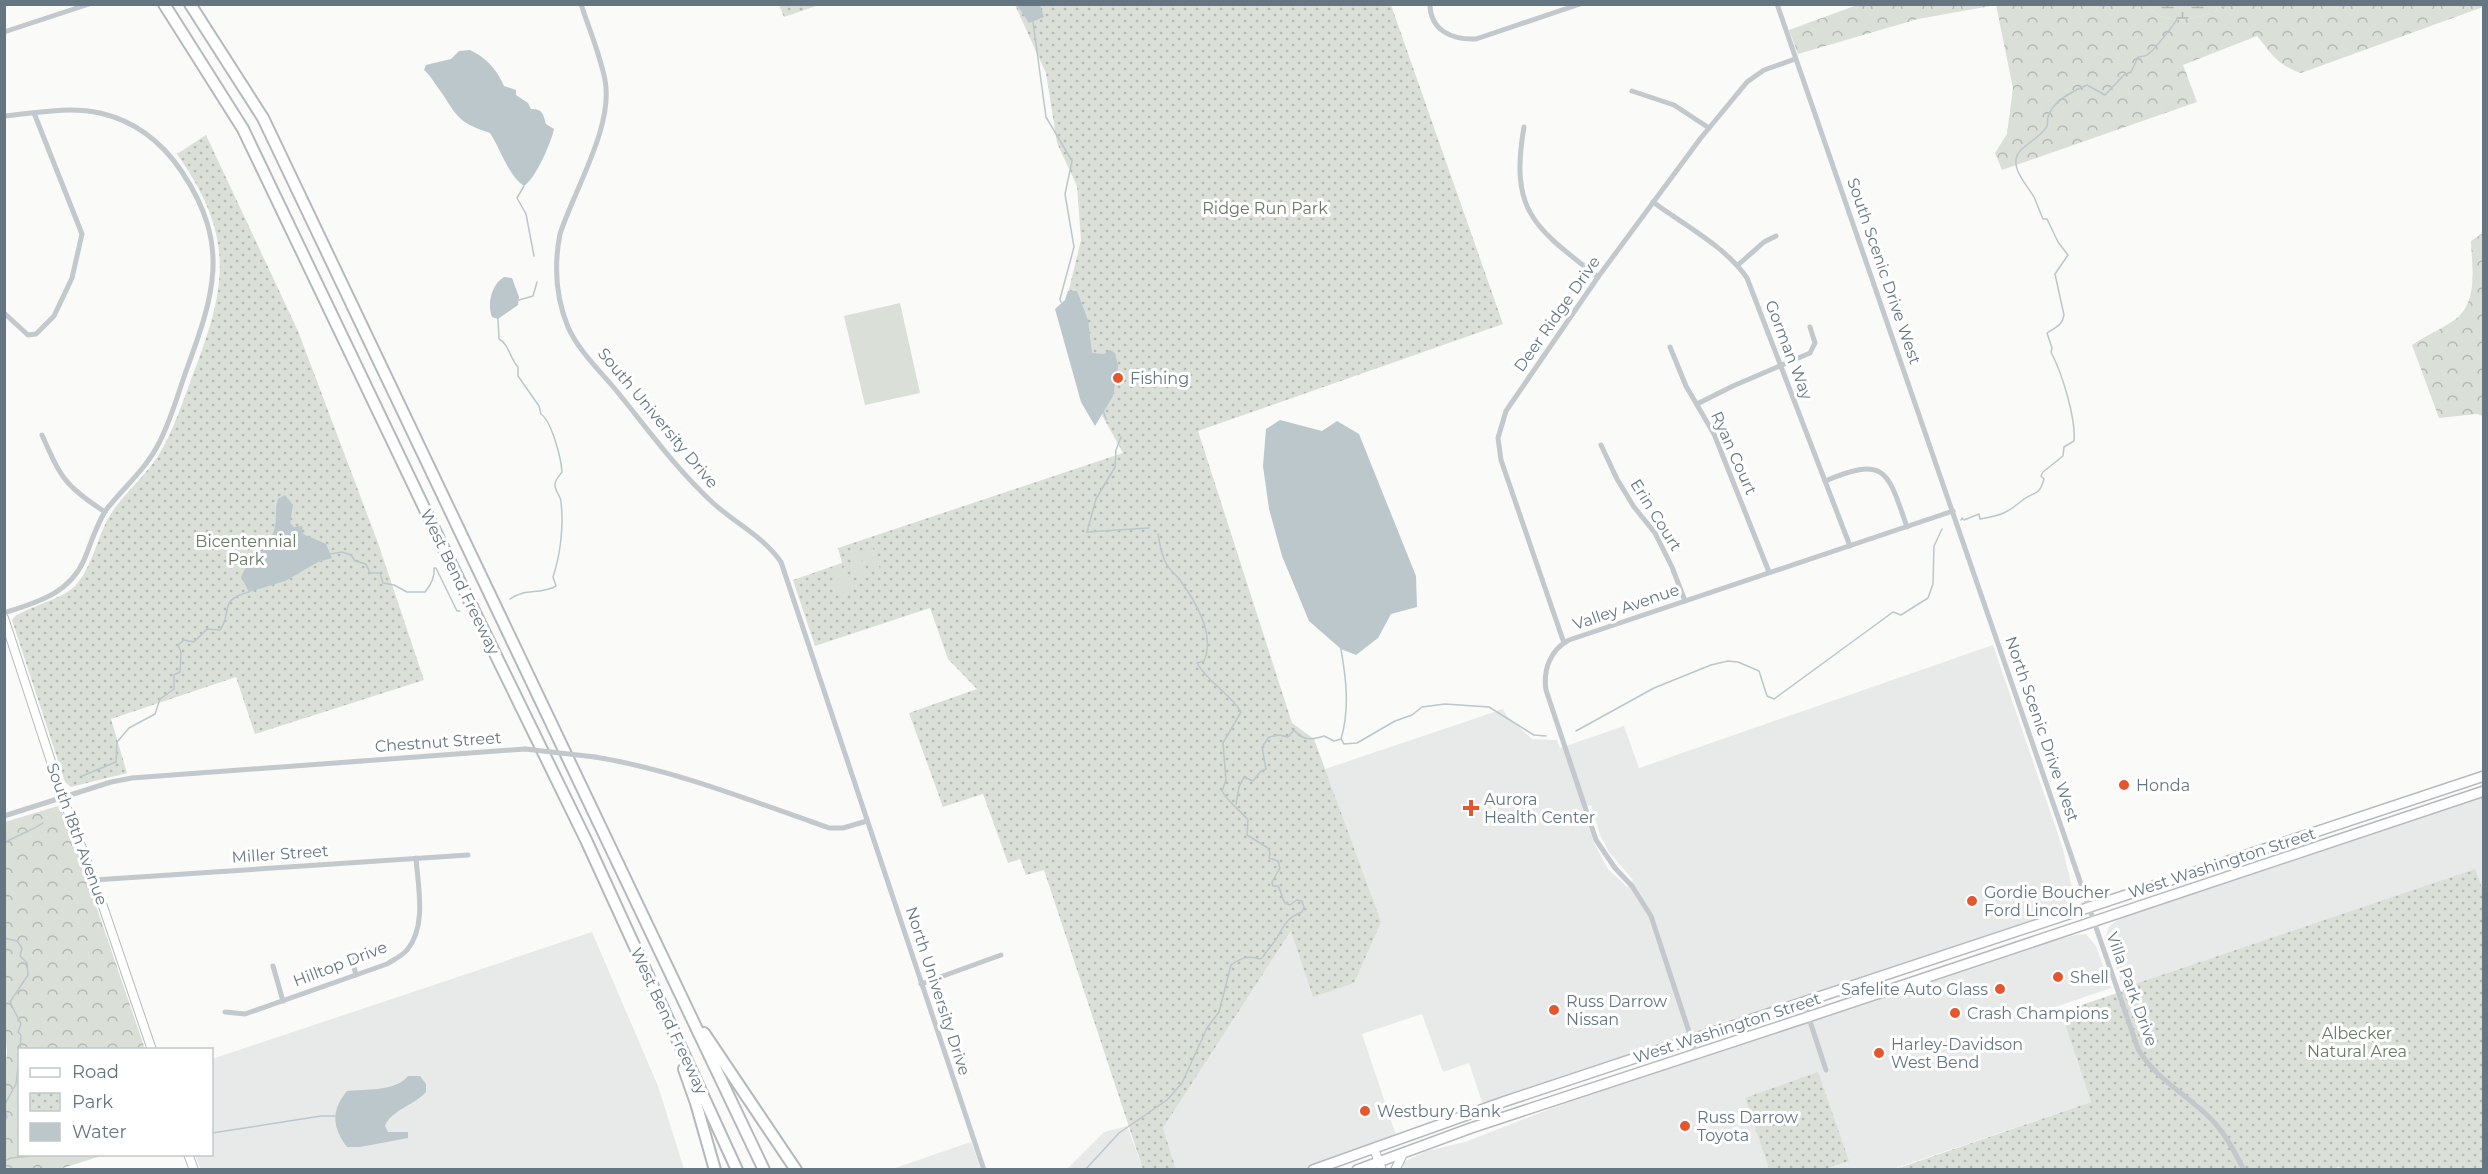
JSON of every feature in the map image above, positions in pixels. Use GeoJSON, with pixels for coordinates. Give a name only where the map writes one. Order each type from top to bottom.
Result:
{"type":"FeatureCollection","features":[{"type":"Feature","properties":{"kind":"highway","name":"West Bend Freeway"},"geometry":{"type":"LineString","coordinates":[[164,4],[243,129],[586,840],[737,1170]]}},
{"type":"Feature","properties":{"kind":"highway","name":"West Bend Freeway"},"geometry":{"type":"LineString","coordinates":[[190,4],[263,118],[764,1170]]}},
{"type":"Feature","properties":{"kind":"highway"},"geometry":{"type":"LineString","coordinates":[[681,997],[796,1170]]}},
{"type":"Feature","properties":{"kind":"highway"},"geometry":{"type":"LineString","coordinates":[[658,999],[696,1103],[715,1170]]}},
{"type":"Feature","properties":{"kind":"main road","name":"West Washington Street"},"geometry":{"type":"LineString","coordinates":[[1313,1170],[1506,1101],[2484,776]]}},
{"type":"Feature","properties":{"kind":"main road","name":"West Washington Street"},"geometry":{"type":"LineString","coordinates":[[1357,1170],[1380,1166],[1403,1154],[1471,1128],[2484,791]]}},
{"type":"Feature","properties":{"kind":"street"},"geometry":{"type":"LineString","coordinates":[[4,32],[89,4]]}},
{"type":"Feature","properties":{"kind":"street","name":"South University Drive"},"geometry":{"type":"LineString","coordinates":[[581,4],[605,81],[605,98],[604,114],[568,210],[557,248],[557,279],[564,315],[577,343],[682,472],[714,504],[771,548],[781,562],[867,821]]}},
{"type":"Feature","properties":{"kind":"street"},"geometry":{"type":"LineString","coordinates":[[1430,4],[1433,21],[1440,30],[1448,36],[1476,39],[1580,4]]}},
{"type":"Feature","properties":{"kind":"street","name":"South Scenic Drive West"},"geometry":{"type":"LineString","coordinates":[[1777,4],[1965,546]]}},
{"type":"Feature","properties":{"kind":"street","name":"Deer Ridge Drive"},"geometry":{"type":"LineString","coordinates":[[1564,643],[1501,460],[1498,438],[1506,411],[1598,277],[1709,128],[1747,82],[1764,70],[1795,59]]}},
{"type":"Feature","properties":{"kind":"street"},"geometry":{"type":"LineString","coordinates":[[1632,91],[1674,105],[1709,128]]}},
{"type":"Feature","properties":{"kind":"street"},"geometry":{"type":"LineString","coordinates":[[4,116],[77,110],[97,112],[121,119],[143,131],[171,156],[197,196],[209,229],[213,282],[208,313],[160,441],[147,464],[105,512],[74,579],[62,591],[4,616]]}},
{"type":"Feature","properties":{"kind":"street"},"geometry":{"type":"LineString","coordinates":[[4,313],[28,335],[36,334],[45,326],[54,316],[72,278],[82,234],[34,113]]}},
{"type":"Feature","properties":{"kind":"street"},"geometry":{"type":"LineString","coordinates":[[1524,127],[1519,175],[1522,194],[1534,221],[1544,235],[1598,277]]}},
{"type":"Feature","properties":{"kind":"street","name":"Gorman Way"},"geometry":{"type":"LineString","coordinates":[[1653,202],[1738,265],[1747,278],[1850,546]]}},
{"type":"Feature","properties":{"kind":"street"},"geometry":{"type":"LineString","coordinates":[[1738,265],[1764,242],[1776,236]]}},
{"type":"Feature","properties":{"kind":"street"},"geometry":{"type":"LineString","coordinates":[[1697,404],[1733,386],[1781,367],[1813,350],[1815,344],[1810,327]]}},
{"type":"Feature","properties":{"kind":"street","name":"Ryan Court"},"geometry":{"type":"LineString","coordinates":[[1670,347],[1686,386],[1714,434],[1769,572]]}},
{"type":"Feature","properties":{"kind":"street"},"geometry":{"type":"LineString","coordinates":[[42,435],[59,474],[77,494],[105,512]]}},
{"type":"Feature","properties":{"kind":"street","name":"Erin Court"},"geometry":{"type":"LineString","coordinates":[[1601,445],[1617,479],[1654,533],[1672,567],[1685,601]]}},
{"type":"Feature","properties":{"kind":"street"},"geometry":{"type":"LineString","coordinates":[[1825,481],[1860,468],[1870,468],[1881,473],[1892,484],[1907,527]]}},
{"type":"Feature","properties":{"kind":"street","name":"Valley Avenue"},"geometry":{"type":"LineString","coordinates":[[1696,1053],[1651,916],[1632,886],[1615,868],[1596,840],[1546,690],[1545,681],[1550,658],[1564,643],[1953,511]]}},
{"type":"Feature","properties":{"kind":"street","name":"North Scenic Drive West"},"geometry":{"type":"LineString","coordinates":[[1965,546],[2092,921]]}},
{"type":"Feature","properties":{"kind":"street","name":"South 18th Avenue"},"geometry":{"type":"LineString","coordinates":[[4,616],[63,798],[94,880],[151,1048]]}},
{"type":"Feature","properties":{"kind":"street","name":"Chestnut Street"},"geometry":{"type":"LineString","coordinates":[[4,816],[111,782],[132,778],[525,749],[639,764],[829,828],[843,828],[867,821]]}},
{"type":"Feature","properties":{"kind":"street","name":"North University Drive"},"geometry":{"type":"LineString","coordinates":[[867,821],[984,1170]]}},
{"type":"Feature","properties":{"kind":"street","name":"Miller Street"},"geometry":{"type":"LineString","coordinates":[[94,880],[468,855]]}},
{"type":"Feature","properties":{"kind":"street","name":"Hilltop Drive"},"geometry":{"type":"LineString","coordinates":[[225,1012],[245,1014],[387,964],[406,951],[417,933],[419,913],[416,858]]}},
{"type":"Feature","properties":{"kind":"street","name":"Villa Park Drive"},"geometry":{"type":"LineString","coordinates":[[2092,921],[2138,1049],[2146,1063],[2208,1116],[2220,1130],[2244,1170]]}},
{"type":"Feature","properties":{"kind":"street"},"geometry":{"type":"LineString","coordinates":[[921,984],[1001,955]]}},
{"type":"Feature","properties":{"kind":"street"},"geometry":{"type":"LineString","coordinates":[[351,956],[356,975]]}},
{"type":"Feature","properties":{"kind":"street"},"geometry":{"type":"LineString","coordinates":[[273,966],[283,1000]]}},
{"type":"Feature","properties":{"kind":"street"},"geometry":{"type":"LineString","coordinates":[[1804,1003],[1826,1070]]}},
{"type":"Feature","properties":{"kind":"street"},"geometry":{"type":"LineString","coordinates":[[1374,1149],[1380,1166]]}},
{"type":"Feature","properties":{"kind":"street"},"geometry":{"type":"LineString","coordinates":[[1395,1170],[1403,1154]]}},
{"type":"Feature","properties":{"kind":"shaded area"},"geometry":{"type":"Polygon","coordinates":[[[1993,645],[2062,846],[2073,891],[2072,898],[2066,906],[2025,924],[1770,1010],[1731,1019],[1484,1108],[1469,1063],[1443,1072],[1422,1014],[1362,1034],[1397,1138],[1303,1169],[1176,1169],[1163,1128],[1292,930],[1380,922],[1325,769],[1503,709],[1507,716],[1532,739],[1557,740],[1560,748],[1624,726],[1639,768],[1993,645]],[[1591,805],[1582,808],[1594,843],[1608,869],[1627,887],[1633,880],[1609,852],[1600,835],[1591,805]]]}},
{"type":"Feature","properties":{"kind":"shaded area"},"geometry":{"type":"Polygon","coordinates":[[[2483,795],[2483,894],[2474,870],[2123,988],[2106,936],[2109,927],[2116,921],[2483,795]]]}},
{"type":"Feature","properties":{"kind":"shaded area"},"geometry":{"type":"Polygon","coordinates":[[[592,932],[658,1086],[684,1169],[201,1170],[195,1156],[213,1156],[213,1059],[592,932]]]}},
{"type":"Feature","properties":{"kind":"shaded area"},"geometry":{"type":"Polygon","coordinates":[[[2086,934],[2096,946],[2111,988],[2038,1013],[2040,1018],[2061,1012],[2091,1102],[1893,1169],[1825,1169],[1849,1161],[1745,1098],[1769,1169],[1397,1170],[1405,1161],[1427,1151],[1465,1142],[1568,1102],[1740,1043],[1827,1017],[1853,1005],[2000,956],[2086,934]]]}},
{"type":"Feature","properties":{"kind":"shaded area"},"geometry":{"type":"Polygon","coordinates":[[[1127,1126],[1143,1169],[1066,1170],[1104,1132],[1127,1126]]]}},
{"type":"Feature","properties":{"kind":"shaded area"},"geometry":{"type":"Polygon","coordinates":[[[971,1142],[981,1169],[892,1169],[971,1142]]]}},
{"type":"Feature","properties":{"kind":"green space"},"geometry":{"type":"Polygon","coordinates":[[[779,4],[819,5],[784,17],[779,4]]]}},
{"type":"Feature","properties":{"kind":"green space"},"geometry":{"type":"Polygon","coordinates":[[[1860,4],[2147,4],[2158,15],[2176,19],[2194,18],[2229,5],[2484,5],[2301,73],[2280,63],[2257,36],[2183,65],[2197,102],[2002,170],[1995,153],[2007,134],[2013,88],[1996,5],[1918,19],[1798,54],[1789,30],[1860,4]]]}},
{"type":"Feature","properties":{"kind":"green space","name":"Ridge Run Park"},"geometry":{"type":"Polygon","coordinates":[[[1015,5],[1391,5],[1503,324],[1198,431],[1292,723],[1314,739],[1381,922],[1354,983],[1313,997],[1291,931],[1163,1128],[1176,1169],[1143,1169],[1044,870],[1026,875],[1020,859],[1008,863],[983,794],[943,807],[909,713],[977,689],[948,659],[930,608],[815,646],[793,580],[842,563],[838,548],[1123,453],[1097,406],[1063,314],[1081,240],[1077,186],[1057,143],[1046,73],[1015,5]]]}},
{"type":"Feature","properties":{"kind":"green space"},"geometry":{"type":"Polygon","coordinates":[[[2148,5],[2229,5],[2194,18],[2176,19],[2158,15],[2148,5]]]}},
{"type":"Feature","properties":{"kind":"green space","name":"Bicentennial Park"},"geometry":{"type":"Polygon","coordinates":[[[206,135],[298,331],[378,543],[424,680],[255,734],[236,677],[111,719],[127,773],[71,787],[65,782],[12,620],[22,612],[69,591],[81,579],[109,517],[158,456],[177,418],[204,345],[218,289],[220,263],[217,237],[209,211],[196,184],[177,154],[206,135]]]}},
{"type":"Feature","properties":{"kind":"green space"},"geometry":{"type":"Polygon","coordinates":[[[2483,233],[2483,416],[2477,414],[2439,418],[2412,345],[2453,321],[2467,305],[2473,274],[2471,241],[2483,233]]]}},
{"type":"Feature","properties":{"kind":"green space"},"geometry":{"type":"Polygon","coordinates":[[[900,303],[920,393],[865,405],[844,316],[900,303]]]}},
{"type":"Feature","properties":{"kind":"green space"},"geometry":{"type":"Polygon","coordinates":[[[873,548],[880,569],[870,572],[863,551],[873,548]]]}},
{"type":"Feature","properties":{"kind":"green space"},"geometry":{"type":"Polygon","coordinates":[[[859,552],[866,573],[856,576],[849,555],[859,552]]]}},
{"type":"Feature","properties":{"kind":"green space"},"geometry":{"type":"Polygon","coordinates":[[[845,567],[852,590],[838,594],[831,571],[845,567]]]}},
{"type":"Feature","properties":{"kind":"green space"},"geometry":{"type":"Polygon","coordinates":[[[58,806],[66,818],[145,1048],[18,1048],[18,1156],[101,1156],[60,1169],[5,1169],[4,1077],[7,1053],[4,1021],[5,822],[58,806]]]}},
{"type":"Feature","properties":{"kind":"green space","name":"Albecker Natural Area"},"geometry":{"type":"Polygon","coordinates":[[[2475,869],[2484,894],[2483,1169],[2340,1170],[2339,1167],[2331,1170],[1893,1170],[2091,1102],[2061,1012],[2123,991],[2123,988],[2475,869]]]}},
{"type":"Feature","properties":{"kind":"green space"},"geometry":{"type":"Polygon","coordinates":[[[1818,1072],[1849,1161],[1825,1169],[1769,1169],[1745,1098],[1818,1072]]]}},
{"type":"Feature","properties":{"kind":"water"},"geometry":{"type":"Polygon","coordinates":[[[1017,5],[1040,5],[1044,17],[1029,23],[1017,5]]]}},
{"type":"Feature","properties":{"kind":"water"},"geometry":{"type":"Polygon","coordinates":[[[470,50],[491,65],[504,86],[516,90],[516,95],[528,103],[531,109],[540,111],[546,124],[554,129],[538,168],[524,186],[509,169],[490,133],[462,120],[424,70],[426,65],[451,59],[459,51],[470,50]]]}},
{"type":"Feature","properties":{"kind":"water"},"geometry":{"type":"Polygon","coordinates":[[[504,277],[512,278],[519,297],[518,305],[498,319],[492,317],[490,301],[493,290],[504,277]]]}},
{"type":"Feature","properties":{"kind":"water"},"geometry":{"type":"Polygon","coordinates":[[[1068,291],[1077,291],[1088,320],[1092,353],[1104,354],[1110,350],[1115,353],[1118,366],[1113,396],[1095,426],[1081,402],[1055,309],[1065,300],[1068,291]]]}},
{"type":"Feature","properties":{"kind":"water"},"geometry":{"type":"Polygon","coordinates":[[[1280,420],[1322,431],[1337,421],[1359,434],[1416,576],[1417,607],[1391,614],[1378,638],[1356,655],[1341,649],[1309,621],[1282,556],[1269,509],[1263,466],[1266,429],[1280,420]]]}},
{"type":"Feature","properties":{"kind":"water"},"geometry":{"type":"Polygon","coordinates":[[[285,495],[293,505],[290,523],[294,527],[302,526],[303,534],[326,544],[332,558],[318,562],[285,581],[249,592],[241,577],[273,533],[278,499],[285,495]]]}},
{"type":"Feature","properties":{"kind":"water"},"geometry":{"type":"Polygon","coordinates":[[[408,1076],[420,1076],[426,1084],[426,1092],[392,1116],[385,1126],[388,1132],[408,1132],[408,1138],[360,1147],[347,1147],[338,1132],[335,1119],[338,1105],[347,1091],[388,1087],[396,1085],[408,1076]]]}},
{"type":"Feature","properties":{"kind":"waterway"},"geometry":{"type":"LineString","coordinates":[[1961,520],[1979,514],[1980,519],[2000,515],[2037,492],[2044,479],[2041,476],[2043,472],[2063,456],[2064,447],[2074,441],[2073,420],[2047,333],[2058,326],[2063,319],[2055,274],[2068,255],[2058,242],[2047,219],[2043,219],[2034,197],[2020,176],[2016,163],[2017,157],[2020,151],[2045,129],[2050,111],[2058,101],[2087,85],[2105,95],[2124,75],[2131,72],[2138,57],[2146,56],[2154,49],[2177,19]]}},
{"type":"Feature","properties":{"kind":"waterway"},"geometry":{"type":"LineString","coordinates":[[1033,22],[1046,117],[1072,161],[1065,194],[1074,247],[1061,302]]}},
{"type":"Feature","properties":{"kind":"waterway"},"geometry":{"type":"LineString","coordinates":[[524,186],[517,198],[526,214],[534,256]]}},
{"type":"Feature","properties":{"kind":"waterway"},"geometry":{"type":"LineString","coordinates":[[519,300],[533,296],[537,282]]}},
{"type":"Feature","properties":{"kind":"waterway"},"geometry":{"type":"LineString","coordinates":[[498,319],[499,339],[518,367],[518,376],[549,424],[558,450],[562,472],[555,484],[561,500],[562,521],[558,560],[553,577],[556,586],[521,594],[510,599]]}},
{"type":"Feature","properties":{"kind":"waterway"},"geometry":{"type":"LineString","coordinates":[[1103,410],[1106,419]]}},
{"type":"Feature","properties":{"kind":"waterway"},"geometry":{"type":"LineString","coordinates":[[1121,437],[1116,450],[1115,467],[1096,499],[1087,532],[1149,528]]}},
{"type":"Feature","properties":{"kind":"waterway"},"geometry":{"type":"LineString","coordinates":[[1576,731],[1654,688],[1711,665],[1728,661],[1738,662],[1759,671],[1767,696],[1774,699],[1893,612],[1901,615],[1928,598],[1933,584],[1934,546],[1942,529]]}},
{"type":"Feature","properties":{"kind":"waterway"},"geometry":{"type":"LineString","coordinates":[[1085,1170],[1119,1133],[1167,1100],[1182,1083],[1207,1028],[1219,1012],[1231,965],[1245,958],[1260,959],[1263,957],[1287,922],[1302,912],[1304,907],[1302,901],[1297,900],[1290,905],[1285,903],[1278,886],[1273,886],[1272,882],[1280,868],[1278,861],[1269,858],[1268,848],[1247,835],[1248,820],[1222,791],[1226,780],[1223,743],[1241,712],[1197,663],[1204,661],[1207,651],[1203,620],[1188,591],[1165,561],[1158,534]]}},
{"type":"Feature","properties":{"kind":"waterway"},"geometry":{"type":"LineString","coordinates":[[330,554],[342,552],[351,555],[355,561],[366,564],[370,573],[380,573],[383,583],[394,585],[407,592],[425,592],[432,581],[434,568],[436,568],[457,611],[460,611]]}},
{"type":"Feature","properties":{"kind":"waterway"},"geometry":{"type":"LineString","coordinates":[[82,776],[116,762],[117,742],[129,728],[155,714],[160,699],[174,689],[174,675],[180,672],[181,652],[178,645],[184,640],[194,642],[207,629],[220,630],[224,624],[229,603],[239,595],[249,592]]}},
{"type":"Feature","properties":{"kind":"waterway"},"geometry":{"type":"LineString","coordinates":[[1236,804],[1239,787],[1244,777],[1253,781],[1261,771],[1266,769],[1262,747],[1269,737],[1279,735],[1288,737],[1294,730],[1308,739],[1324,736],[1334,741],[1341,739],[1346,716],[1346,682],[1341,649]]}},
{"type":"Feature","properties":{"kind":"waterway"},"geometry":{"type":"LineString","coordinates":[[1341,739],[1344,744],[1357,743],[1395,721],[1412,715],[1422,707],[1445,704],[1489,707],[1534,735],[1546,736]]}},
{"type":"Feature","properties":{"kind":"waterway"},"geometry":{"type":"LineString","coordinates":[[4,843],[43,823]]}},
{"type":"Feature","properties":{"kind":"waterway"},"geometry":{"type":"LineString","coordinates":[[4,938],[17,941],[22,948],[20,956],[27,963],[28,975],[10,1002],[21,1024],[18,1032],[21,1035],[20,1048]]}},
{"type":"Feature","properties":{"kind":"waterway"},"geometry":{"type":"LineString","coordinates":[[4,1106],[16,1084],[18,1068]]}},
{"type":"Feature","properties":{"kind":"waterway"},"geometry":{"type":"LineString","coordinates":[[4,1107],[7,1117],[4,1121]]}},
{"type":"Feature","properties":{"kind":"waterway"},"geometry":{"type":"LineString","coordinates":[[213,1133],[321,1116],[335,1116]]}},
{"type":"Feature","properties":{"kind":"waterway"},"geometry":{"type":"LineString","coordinates":[[4,1161],[30,1156]]}},
{"type":"Feature","properties":{"kind":"place","name":"Fishing"},"geometry":{"type":"Point","coordinates":[1118,378]}},
{"type":"Feature","properties":{"kind":"place","name":"Honda"},"geometry":{"type":"Point","coordinates":[2124,785]}},
{"type":"Feature","properties":{"kind":"place","name":"Aurora Health Center"},"geometry":{"type":"Point","coordinates":[1471,808]}},
{"type":"Feature","properties":{"kind":"place","name":"Gordie Boucher Ford Lincoln"},"geometry":{"type":"Point","coordinates":[1972,901]}},
{"type":"Feature","properties":{"kind":"place","name":"Shell"},"geometry":{"type":"Point","coordinates":[2058,977]}},
{"type":"Feature","properties":{"kind":"place","name":"Safelite Auto Glass"},"geometry":{"type":"Point","coordinates":[2000,989]}},
{"type":"Feature","properties":{"kind":"place","name":"Russ Darrow Nissan"},"geometry":{"type":"Point","coordinates":[1554,1010]}},
{"type":"Feature","properties":{"kind":"place","name":"Crash Champions"},"geometry":{"type":"Point","coordinates":[1955,1013]}},
{"type":"Feature","properties":{"kind":"place","name":"Harley-Davidson West Bend"},"geometry":{"type":"Point","coordinates":[1879,1053]}},
{"type":"Feature","properties":{"kind":"place","name":"Westbury Bank"},"geometry":{"type":"Point","coordinates":[1365,1111]}},
{"type":"Feature","properties":{"kind":"place","name":"Russ Darrow Toyota"},"geometry":{"type":"Point","coordinates":[1685,1126]}}]}
